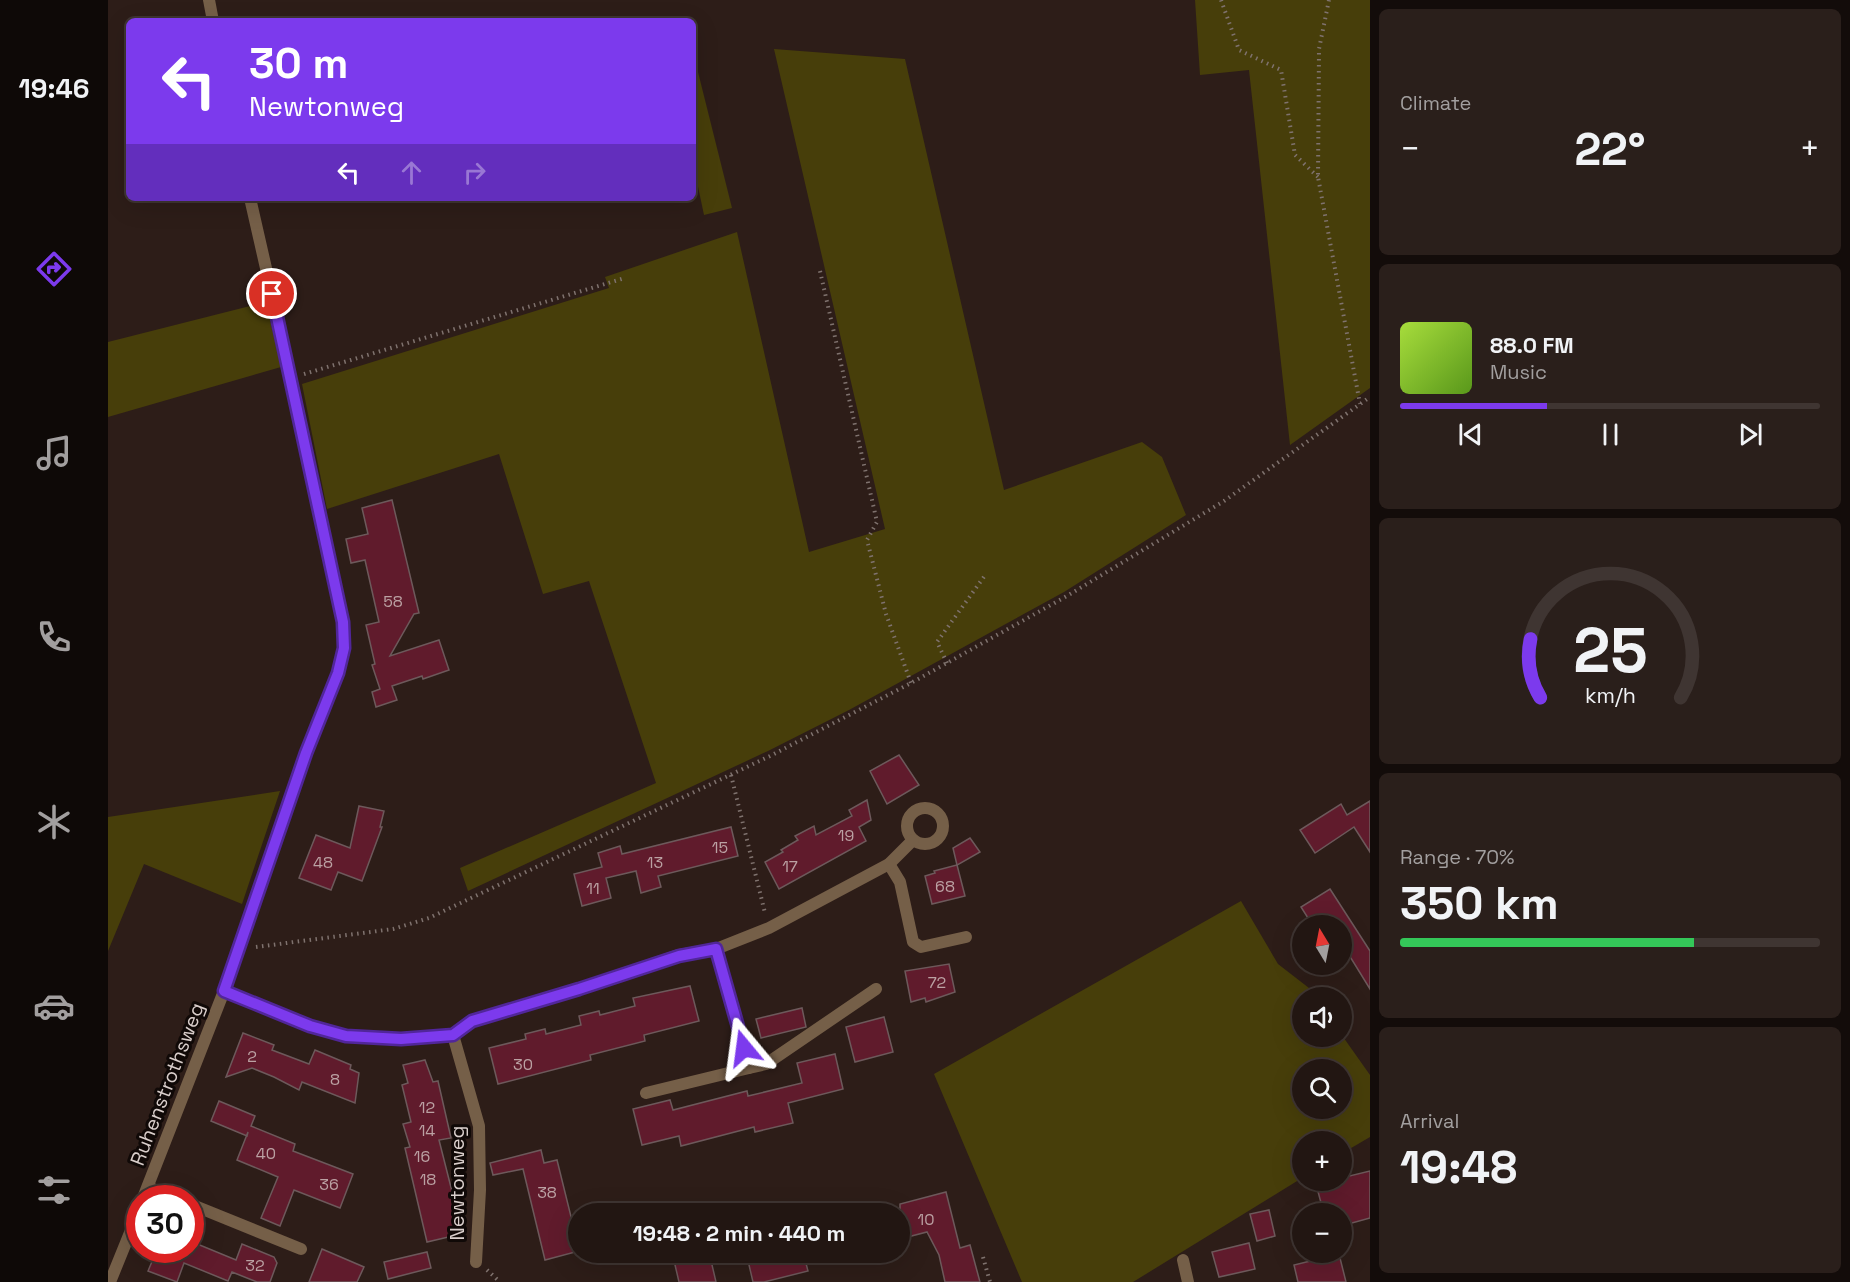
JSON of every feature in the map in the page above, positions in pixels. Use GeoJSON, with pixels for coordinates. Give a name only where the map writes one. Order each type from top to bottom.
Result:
{"type":"FeatureCollection","features":[{"type":"Feature","properties":{"kind":"street"},"geometry":{"type":"LineString","coordinates":[[208,0],[212,18]]}},
{"type":"Feature","properties":{"kind":"street","name":"Ruhenstrothsweg"},"geometry":{"type":"LineString","coordinates":[[148,1185],[224,991],[306,753],[338,673],[344,648],[343,622],[251,201]]}},
{"type":"Feature","properties":{"kind":"street"},"geometry":{"type":"LineString","coordinates":[[224,991],[310,1026],[346,1036],[401,1039],[453,1035],[472,1021],[679,956],[716,949],[769,928],[889,864],[913,840]]}},
{"type":"Feature","properties":{"kind":"street"},"geometry":{"type":"LineString","coordinates":[[889,864],[900,882],[913,942],[921,947],[966,937]]}},
{"type":"Feature","properties":{"kind":"street"},"geometry":{"type":"LineString","coordinates":[[716,949],[749,1068]]}},
{"type":"Feature","properties":{"kind":"street"},"geometry":{"type":"LineString","coordinates":[[646,1093],[766,1064],[876,988]]}},
{"type":"Feature","properties":{"kind":"street","name":"Newtonweg"},"geometry":{"type":"LineString","coordinates":[[453,1035],[479,1126],[480,1190],[477,1262]]}},
{"type":"Feature","properties":{"kind":"street"},"geometry":{"type":"LineString","coordinates":[[204,1210],[301,1249]]}},
{"type":"Feature","properties":{"kind":"street"},"geometry":{"type":"LineString","coordinates":[[110,1282],[126,1243]]}},
{"type":"Feature","properties":{"kind":"street"},"geometry":{"type":"LineString","coordinates":[[1183,1260],[1188,1282]]}},
{"type":"Feature","properties":{"kind":"path"},"geometry":{"type":"LineString","coordinates":[[1221,0],[1239,50],[1281,70],[1295,155],[1318,177]]}},
{"type":"Feature","properties":{"kind":"path"},"geometry":{"type":"LineString","coordinates":[[1329,0],[1319,49],[1318,177],[1360,404]]}},
{"type":"Feature","properties":{"kind":"path"},"geometry":{"type":"LineString","coordinates":[[820,272],[877,522],[867,540],[886,614],[911,683]]}},
{"type":"Feature","properties":{"kind":"path"},"geometry":{"type":"LineString","coordinates":[[291,378],[625,278]]}},
{"type":"Feature","properties":{"kind":"path"},"geometry":{"type":"LineString","coordinates":[[241,944],[255,947],[393,928],[429,918],[731,775],[911,683],[1067,596],[1224,501],[1370,397]]}},
{"type":"Feature","properties":{"kind":"path"},"geometry":{"type":"LineString","coordinates":[[947,663],[937,642],[987,574]]}},
{"type":"Feature","properties":{"kind":"path"},"geometry":{"type":"LineString","coordinates":[[731,775],[769,928]]}},
{"type":"Feature","properties":{"kind":"path"},"geometry":{"type":"LineString","coordinates":[[984,1257],[990,1282]]}},
{"type":"Feature","properties":{"kind":"shaded area"},"geometry":{"type":"Polygon","coordinates":[[[1195,0],[1370,0],[1370,388],[1290,445],[1249,70],[1200,75],[1195,0]]]}},
{"type":"Feature","properties":{"kind":"shaded area"},"geometry":{"type":"Polygon","coordinates":[[[774,49],[905,59],[1004,490],[1142,442],[1162,457],[1186,515],[1064,592],[849,710],[768,751],[468,891],[460,868],[656,783],[589,581],[543,594],[499,454],[327,509],[302,384],[609,288],[605,277],[737,232],[809,552],[885,529],[774,49]]]}},
{"type":"Feature","properties":{"kind":"shaded area"},"geometry":{"type":"Polygon","coordinates":[[[696,64],[732,208],[704,215],[696,177],[696,64]]]}},
{"type":"Feature","properties":{"kind":"shaded area"},"geometry":{"type":"Polygon","coordinates":[[[266,302],[281,367],[108,417],[108,342],[266,302]]]}},
{"type":"Feature","properties":{"kind":"shaded area"},"geometry":{"type":"Polygon","coordinates":[[[280,791],[242,904],[144,864],[108,951],[108,817],[280,791]]]}},
{"type":"Feature","properties":{"kind":"shaded area"},"geometry":{"type":"Polygon","coordinates":[[[1241,901],[1278,964],[1308,987],[1292,987],[1292,1047],[1350,1047],[1370,1075],[1370,1137],[1352,1148],[1352,1131],[1292,1131],[1292,1184],[1133,1282],[1022,1282],[934,1074],[1241,901]]]}},
{"type":"Feature","properties":{"kind":"building"},"geometry":{"type":"Polygon","coordinates":[[[392,500],[419,613],[414,614],[390,656],[439,640],[449,670],[392,686],[397,700],[376,707],[372,692],[380,689],[372,665],[375,664],[366,625],[379,622],[365,560],[351,563],[346,539],[368,534],[362,508],[392,500]]]}},
{"type":"Feature","properties":{"kind":"building"},"geometry":{"type":"Polygon","coordinates":[[[899,755],[919,785],[887,804],[870,771],[899,755]]]}},
{"type":"Feature","properties":{"kind":"building"},"geometry":{"type":"Polygon","coordinates":[[[867,800],[871,820],[859,827],[866,841],[779,889],[765,862],[798,840],[795,836],[814,826],[816,835],[852,816],[849,810],[867,800]]]}},
{"type":"Feature","properties":{"kind":"building"},"geometry":{"type":"Polygon","coordinates":[[[1370,801],[1370,852],[1354,827],[1315,853],[1300,830],[1341,804],[1347,815],[1370,801]]]}},
{"type":"Feature","properties":{"kind":"building"},"geometry":{"type":"Polygon","coordinates":[[[359,806],[384,811],[380,827],[382,827],[362,881],[338,872],[331,890],[299,878],[316,835],[350,848],[359,806]]]}},
{"type":"Feature","properties":{"kind":"building"},"geometry":{"type":"Polygon","coordinates":[[[731,827],[738,856],[658,876],[661,887],[641,893],[636,871],[606,878],[611,898],[582,906],[574,874],[602,867],[598,853],[620,846],[622,854],[731,827]]]}},
{"type":"Feature","properties":{"kind":"building"},"geometry":{"type":"Polygon","coordinates":[[[970,838],[980,852],[957,865],[953,848],[970,838]]]}},
{"type":"Feature","properties":{"kind":"building"},"geometry":{"type":"Polygon","coordinates":[[[957,865],[965,896],[932,904],[925,876],[935,873],[934,871],[957,865]]]}},
{"type":"Feature","properties":{"kind":"building"},"geometry":{"type":"Polygon","coordinates":[[[1330,889],[1347,915],[1306,915],[1301,907],[1330,889]]]}},
{"type":"Feature","properties":{"kind":"building"},"geometry":{"type":"Polygon","coordinates":[[[1352,923],[1370,951],[1370,989],[1352,960],[1352,923]]]}},
{"type":"Feature","properties":{"kind":"building"},"geometry":{"type":"Polygon","coordinates":[[[949,964],[955,992],[926,1002],[925,998],[911,1002],[905,971],[949,964]]]}},
{"type":"Feature","properties":{"kind":"building"},"geometry":{"type":"Polygon","coordinates":[[[690,986],[699,1021],[644,1035],[645,1041],[590,1055],[591,1060],[498,1084],[489,1048],[526,1039],[525,1034],[545,1029],[546,1034],[581,1025],[579,1016],[599,1011],[600,1015],[635,1006],[633,998],[690,986]]]}},
{"type":"Feature","properties":{"kind":"building"},"geometry":{"type":"Polygon","coordinates":[[[802,1008],[806,1027],[761,1038],[756,1019],[802,1008]]]}},
{"type":"Feature","properties":{"kind":"building"},"geometry":{"type":"Polygon","coordinates":[[[884,1017],[893,1052],[855,1062],[846,1027],[884,1017]]]}},
{"type":"Feature","properties":{"kind":"building"},"geometry":{"type":"Polygon","coordinates":[[[243,1033],[274,1045],[272,1050],[309,1064],[315,1050],[351,1065],[350,1069],[359,1073],[355,1103],[302,1082],[299,1090],[252,1068],[226,1077],[243,1033]]]}},
{"type":"Feature","properties":{"kind":"building"},"geometry":{"type":"Polygon","coordinates":[[[835,1054],[843,1089],[788,1103],[793,1123],[755,1132],[754,1127],[681,1146],[679,1136],[642,1145],[633,1109],[670,1100],[673,1110],[747,1091],[748,1096],[802,1083],[797,1063],[835,1054]]]}},
{"type":"Feature","properties":{"kind":"building"},"geometry":{"type":"Polygon","coordinates":[[[425,1060],[433,1082],[438,1081],[451,1138],[439,1140],[459,1219],[454,1220],[457,1235],[427,1242],[405,1148],[410,1147],[403,1124],[411,1122],[402,1085],[408,1083],[403,1065],[425,1060]]]}},
{"type":"Feature","properties":{"kind":"building"},"geometry":{"type":"Polygon","coordinates":[[[219,1101],[255,1116],[251,1126],[295,1144],[293,1151],[353,1174],[340,1208],[294,1190],[280,1226],[261,1218],[278,1177],[237,1160],[247,1136],[211,1121],[219,1101]]]}},
{"type":"Feature","properties":{"kind":"building"},"geometry":{"type":"Polygon","coordinates":[[[541,1150],[544,1163],[557,1160],[568,1204],[568,1254],[545,1260],[523,1169],[493,1175],[490,1163],[541,1150]]]}},
{"type":"Feature","properties":{"kind":"building"},"geometry":{"type":"Polygon","coordinates":[[[1370,1171],[1370,1218],[1352,1223],[1352,1203],[1321,1203],[1318,1191],[1352,1191],[1352,1175],[1370,1171]]]}},
{"type":"Feature","properties":{"kind":"building"},"geometry":{"type":"Polygon","coordinates":[[[946,1192],[960,1248],[970,1245],[980,1282],[945,1282],[939,1255],[927,1232],[910,1236],[910,1203],[904,1203],[946,1192]]]}},
{"type":"Feature","properties":{"kind":"building"},"geometry":{"type":"Polygon","coordinates":[[[1269,1210],[1275,1236],[1257,1241],[1250,1214],[1269,1210]]]}},
{"type":"Feature","properties":{"kind":"building"},"geometry":{"type":"Polygon","coordinates":[[[1249,1243],[1255,1269],[1219,1277],[1212,1252],[1249,1243]]]}},
{"type":"Feature","properties":{"kind":"building"},"geometry":{"type":"Polygon","coordinates":[[[242,1244],[274,1257],[277,1263],[270,1282],[257,1282],[232,1272],[228,1281],[184,1263],[204,1263],[204,1247],[236,1260],[242,1244]]]}},
{"type":"Feature","properties":{"kind":"building"},"geometry":{"type":"Polygon","coordinates":[[[322,1249],[364,1267],[357,1282],[309,1282],[322,1249]]]}},
{"type":"Feature","properties":{"kind":"building"},"geometry":{"type":"Polygon","coordinates":[[[427,1252],[431,1268],[388,1279],[384,1262],[427,1252]]]}},
{"type":"Feature","properties":{"kind":"building"},"geometry":{"type":"Polygon","coordinates":[[[151,1263],[184,1263],[177,1282],[148,1271],[151,1263]]]}},
{"type":"Feature","properties":{"kind":"building"},"geometry":{"type":"Polygon","coordinates":[[[675,1263],[712,1263],[716,1282],[679,1282],[675,1263]]]}},
{"type":"Feature","properties":{"kind":"building"},"geometry":{"type":"Polygon","coordinates":[[[749,1263],[806,1263],[808,1271],[764,1282],[753,1282],[749,1263]]]}},
{"type":"Feature","properties":{"kind":"building"},"geometry":{"type":"Polygon","coordinates":[[[1341,1263],[1346,1282],[1298,1282],[1294,1265],[1341,1263]]]}},
{"type":"Feature","properties":{"kind":"route"},"geometry":{"type":"LineString","coordinates":[[272,294],[343,622],[344,648],[338,673],[306,753],[224,991],[310,1026],[346,1036],[401,1039],[453,1035],[472,1021],[679,956],[716,949],[744,1048]]}}]}
